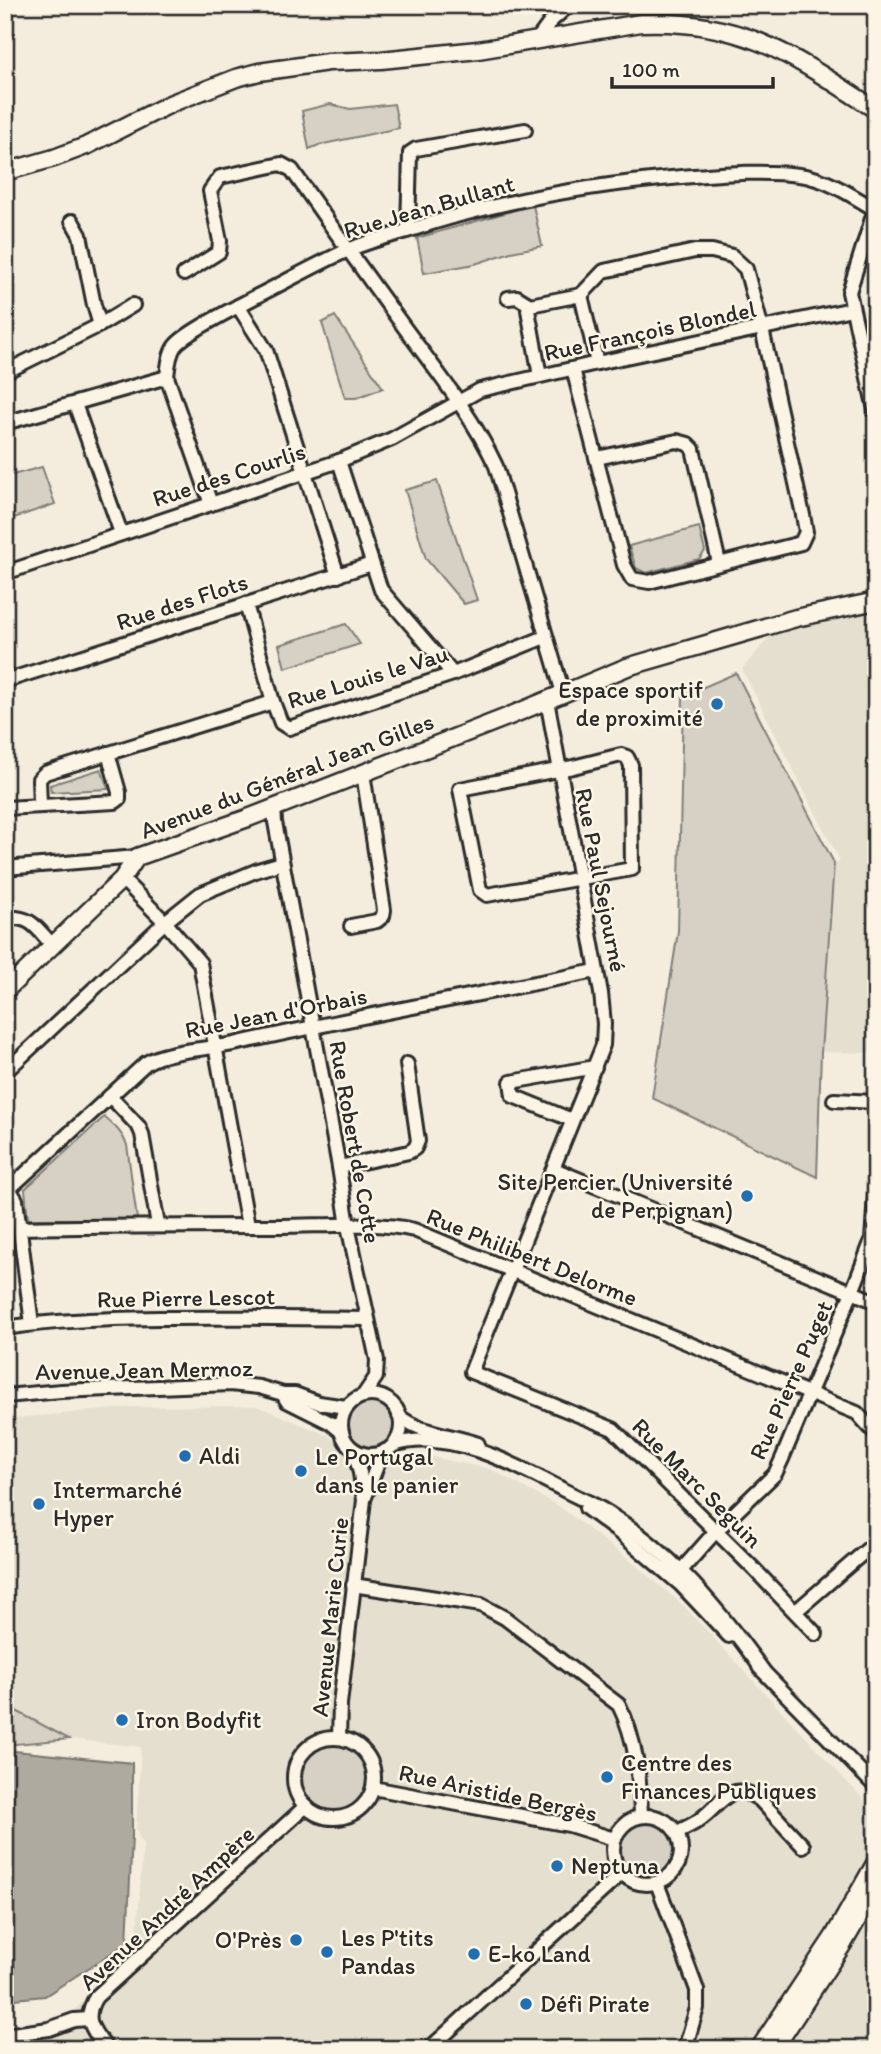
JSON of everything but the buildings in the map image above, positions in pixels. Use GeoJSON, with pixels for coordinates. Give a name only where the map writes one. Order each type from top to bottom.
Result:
{"type":"FeatureCollection","features":[{"type":"Feature","properties":{"kind":"main road"},"geometry":{"type":"LineString","coordinates":[[5,172],[86,146],[208,88],[259,72],[318,63],[478,50],[641,23],[695,24],[753,38],[789,54],[876,110]]}},
{"type":"Feature","properties":{"kind":"main road","name":"Avenue du Général Jean Gilles"},"geometry":{"type":"LineString","coordinates":[[626,667],[655,649],[688,638],[721,631],[780,612],[876,592]]}},
{"type":"Feature","properties":{"kind":"main road","name":"Avenue du Général Jean Gilles"},"geometry":{"type":"LineString","coordinates":[[5,991],[122,879],[137,857],[274,808],[626,667],[796,618],[876,601]]}},
{"type":"Feature","properties":{"kind":"main road"},"geometry":{"type":"LineString","coordinates":[[759,2049],[834,1936],[876,1862]]}},
{"type":"Feature","properties":{"kind":"main road"},"geometry":{"type":"LineString","coordinates":[[774,2049],[843,1944],[876,1887]]}},
{"type":"Feature","properties":{"kind":"street"},"geometry":{"type":"LineString","coordinates":[[537,40],[551,20],[569,5]]}},
{"type":"Feature","properties":{"kind":"street"},"geometry":{"type":"LineString","coordinates":[[408,230],[410,153],[416,149],[525,130]]}},
{"type":"Feature","properties":{"kind":"street"},"geometry":{"type":"LineString","coordinates":[[184,274],[219,252],[220,241],[210,191],[220,177],[281,164],[292,170],[483,438],[496,466],[563,693]]}},
{"type":"Feature","properties":{"kind":"street","name":"Rue Jean Bullant"},"geometry":{"type":"LineString","coordinates":[[167,377],[174,346],[238,306],[348,250],[482,209],[569,191],[645,180],[771,172],[803,175],[821,181],[875,209]]}},
{"type":"Feature","properties":{"kind":"street"},"geometry":{"type":"LineString","coordinates":[[875,209],[849,292],[875,405]]}},
{"type":"Feature","properties":{"kind":"street"},"geometry":{"type":"LineString","coordinates":[[72,221],[79,235],[100,324]]}},
{"type":"Feature","properties":{"kind":"street"},"geometry":{"type":"LineString","coordinates":[[508,298],[517,297],[530,305],[581,295],[604,271],[695,251],[712,251],[732,256],[746,269],[762,329],[806,532],[801,542],[649,582],[632,579],[624,565],[573,369]]}},
{"type":"Feature","properties":{"kind":"street"},"geometry":{"type":"LineString","coordinates":[[581,295],[597,363]]}},
{"type":"Feature","properties":{"kind":"street"},"geometry":{"type":"LineString","coordinates":[[5,372],[100,324],[133,304]]}},
{"type":"Feature","properties":{"kind":"street"},"geometry":{"type":"LineString","coordinates":[[530,305],[528,310],[540,376]]}},
{"type":"Feature","properties":{"kind":"street"},"geometry":{"type":"LineString","coordinates":[[238,306],[266,350],[338,576]]}},
{"type":"Feature","properties":{"kind":"street","name":"Rue François Blondel"},"geometry":{"type":"LineString","coordinates":[[459,401],[480,390],[852,309]]}},
{"type":"Feature","properties":{"kind":"street"},"geometry":{"type":"LineString","coordinates":[[5,423],[167,377],[211,504]]}},
{"type":"Feature","properties":{"kind":"street","name":"Rue des Courlis"},"geometry":{"type":"LineString","coordinates":[[5,573],[339,461],[392,439],[459,401]]}},
{"type":"Feature","properties":{"kind":"street"},"geometry":{"type":"LineString","coordinates":[[75,404],[121,533]]}},
{"type":"Feature","properties":{"kind":"street"},"geometry":{"type":"LineString","coordinates":[[597,458],[677,441],[688,444],[693,449],[719,563]]}},
{"type":"Feature","properties":{"kind":"street"},"geometry":{"type":"LineString","coordinates":[[339,461],[381,590],[453,674]]}},
{"type":"Feature","properties":{"kind":"street","name":"Rue des Flots"},"geometry":{"type":"LineString","coordinates":[[5,681],[372,564]]}},
{"type":"Feature","properties":{"kind":"street","name":"Rue Louis le Vau"},"geometry":{"type":"LineString","coordinates":[[246,604],[273,702],[282,723],[289,729],[453,674],[545,637]]}},
{"type":"Feature","properties":{"kind":"street","name":"Rue Paul Sejourné"},"geometry":{"type":"LineString","coordinates":[[510,1271],[603,1045],[604,1024],[596,971],[547,700]]}},
{"type":"Feature","properties":{"kind":"street"},"geometry":{"type":"LineString","coordinates":[[40,805],[39,779],[44,773],[273,702]]}},
{"type":"Feature","properties":{"kind":"street"},"geometry":{"type":"LineString","coordinates":[[5,808],[119,800],[108,753]]}},
{"type":"Feature","properties":{"kind":"street"},"geometry":{"type":"LineString","coordinates":[[621,755],[628,757],[631,765],[632,869],[487,895],[480,890],[460,789],[559,770],[621,755]]}},
{"type":"Feature","properties":{"kind":"street"},"geometry":{"type":"LineString","coordinates":[[351,926],[377,921],[383,916],[384,910],[363,773]]}},
{"type":"Feature","properties":{"kind":"street","name":"Rue Robert de Cotte"},"geometry":{"type":"LineString","coordinates":[[274,808],[348,1226],[377,1360],[376,1377],[363,1396]]}},
{"type":"Feature","properties":{"kind":"street"},"geometry":{"type":"LineString","coordinates":[[5,868],[137,857]]}},
{"type":"Feature","properties":{"kind":"street"},"geometry":{"type":"LineString","coordinates":[[5,1072],[164,922],[200,894],[282,863]]}},
{"type":"Feature","properties":{"kind":"street"},"geometry":{"type":"LineString","coordinates":[[122,879],[200,963],[248,1226]]}},
{"type":"Feature","properties":{"kind":"street"},"geometry":{"type":"LineString","coordinates":[[5,918],[31,920],[53,946]]}},
{"type":"Feature","properties":{"kind":"street","name":"Rue Jean d'Orbais"},"geometry":{"type":"LineString","coordinates":[[8,1185],[155,1057],[215,1048],[596,971]]}},
{"type":"Feature","properties":{"kind":"street"},"geometry":{"type":"LineString","coordinates":[[339,1167],[409,1152],[415,1148],[418,1141],[407,1064]]}},
{"type":"Feature","properties":{"kind":"street"},"geometry":{"type":"LineString","coordinates":[[572,1120],[513,1096],[510,1082],[595,1067]]}},
{"type":"Feature","properties":{"kind":"street"},"geometry":{"type":"LineString","coordinates":[[110,1096],[139,1127],[142,1134],[158,1225]]}},
{"type":"Feature","properties":{"kind":"street"},"geometry":{"type":"LineString","coordinates":[[834,1100],[876,1102]]}},
{"type":"Feature","properties":{"kind":"street"},"geometry":{"type":"LineString","coordinates":[[554,1169],[876,1302]]}},
{"type":"Feature","properties":{"kind":"street","name":"Rue Pierre Puget"},"geometry":{"type":"LineString","coordinates":[[681,1574],[716,1531],[775,1474],[872,1240],[876,1180]]}},
{"type":"Feature","properties":{"kind":"street"},"geometry":{"type":"LineString","coordinates":[[8,1185],[16,1200],[32,1324]]}},
{"type":"Feature","properties":{"kind":"street","name":"Rue Philibert Delorme"},"geometry":{"type":"LineString","coordinates":[[20,1228],[158,1225],[400,1227],[414,1230],[857,1413],[876,1434]]}},
{"type":"Feature","properties":{"kind":"street","name":"Rue Marc Seguin"},"geometry":{"type":"LineString","coordinates":[[510,1271],[471,1371],[613,1429],[816,1634]]}},
{"type":"Feature","properties":{"kind":"street","name":"Rue Pierre Lescot"},"geometry":{"type":"LineString","coordinates":[[5,1328],[102,1319],[368,1319]]}},
{"type":"Feature","properties":{"kind":"street","name":"Avenue Jean Mermoz"},"geometry":{"type":"LineString","coordinates":[[5,1396],[230,1384],[295,1394],[319,1403],[346,1407]]}},
{"type":"Feature","properties":{"kind":"street","name":"Avenue Jean Mermoz"},"geometry":{"type":"LineString","coordinates":[[283,1394],[287,1401],[331,1423],[342,1432]]}},
{"type":"Feature","properties":{"kind":"street"},"geometry":{"type":"LineString","coordinates":[[389,1448],[399,1436],[401,1426],[395,1408],[381,1397],[363,1396],[346,1407],[341,1423],[342,1432],[348,1445],[354,1450],[369,1455],[389,1448],[406,1441],[431,1441],[499,1458],[526,1469],[606,1512],[681,1574],[764,1672],[876,1787]]}},
{"type":"Feature","properties":{"kind":"street"},"geometry":{"type":"LineString","coordinates":[[399,1416],[409,1424],[479,1445],[499,1458]]}},
{"type":"Feature","properties":{"kind":"street","name":"Avenue Marie Curie"},"geometry":{"type":"LineString","coordinates":[[339,1738],[340,1704],[364,1500],[378,1463],[389,1448]]}},
{"type":"Feature","properties":{"kind":"street","name":"Avenue Marie Curie"},"geometry":{"type":"LineString","coordinates":[[354,1450],[364,1500]]}},
{"type":"Feature","properties":{"kind":"street"},"geometry":{"type":"LineString","coordinates":[[561,1489],[681,1574]]}},
{"type":"Feature","properties":{"kind":"street"},"geometry":{"type":"LineString","coordinates":[[796,1611],[876,1542]]}},
{"type":"Feature","properties":{"kind":"street"},"geometry":{"type":"LineString","coordinates":[[353,1585],[481,1605],[505,1618],[619,1705],[629,1724],[640,1782],[641,1816]]}},
{"type":"Feature","properties":{"kind":"street"},"geometry":{"type":"LineString","coordinates":[[327,1738],[339,1738],[352,1742],[363,1750],[371,1761],[375,1775],[373,1788],[361,1809],[339,1818],[327,1817],[316,1814],[306,1806],[295,1784],[295,1772],[299,1760],[315,1743],[327,1738]]}},
{"type":"Feature","properties":{"kind":"street","name":"Rue Aristide Bergès"},"geometry":{"type":"LineString","coordinates":[[373,1788],[569,1825],[614,1839]]}},
{"type":"Feature","properties":{"kind":"street"},"geometry":{"type":"LineString","coordinates":[[677,1832],[701,1819],[727,1794],[745,1792],[760,1800],[803,1846]]}},
{"type":"Feature","properties":{"kind":"street","name":"Avenue André Ampère"},"geometry":{"type":"LineString","coordinates":[[107,2049],[89,2019],[90,2006],[96,1997],[306,1806]]}},
{"type":"Feature","properties":{"kind":"street"},"geometry":{"type":"LineString","coordinates":[[641,1816],[651,1816],[670,1824],[677,1832],[682,1852],[679,1863],[666,1879],[657,1883],[638,1883],[622,1874],[613,1857],[614,1839],[624,1824],[641,1816]]}},
{"type":"Feature","properties":{"kind":"street"},"geometry":{"type":"LineString","coordinates":[[429,2049],[622,1874]]}},
{"type":"Feature","properties":{"kind":"street"},"geometry":{"type":"LineString","coordinates":[[657,1883],[697,1990],[697,2008],[685,2049]]}},
{"type":"Feature","properties":{"kind":"street"},"geometry":{"type":"LineString","coordinates":[[5,2035],[49,2029],[75,2020],[89,2019]]}},
{"type":"Feature","properties":{"kind":"shaded area"},"geometry":{"type":"Polygon","coordinates":[[[330,104],[350,109],[394,104],[399,128],[309,149],[302,111],[330,104]]]}},
{"type":"Feature","properties":{"kind":"shaded area"},"geometry":{"type":"Polygon","coordinates":[[[533,205],[542,246],[511,252],[475,264],[424,273],[417,238],[533,205]]]}},
{"type":"Feature","properties":{"kind":"shaded area"},"geometry":{"type":"Polygon","coordinates":[[[335,316],[383,388],[356,398],[345,398],[322,323],[335,316]]]}},
{"type":"Feature","properties":{"kind":"shaded area"},"geometry":{"type":"Polygon","coordinates":[[[42,467],[55,504],[5,521],[5,477],[42,467]]]}},
{"type":"Feature","properties":{"kind":"shaded area"},"geometry":{"type":"Polygon","coordinates":[[[437,481],[477,600],[464,604],[426,559],[405,490],[437,481]]]}},
{"type":"Feature","properties":{"kind":"shaded area"},"geometry":{"type":"Polygon","coordinates":[[[699,527],[705,551],[699,559],[646,573],[636,568],[629,546],[699,527]]]}},
{"type":"Feature","properties":{"kind":"shaded area"},"geometry":{"type":"Polygon","coordinates":[[[876,610],[876,1053],[821,1052],[834,864],[840,861],[742,669],[778,627],[876,610]]]}},
{"type":"Feature","properties":{"kind":"shaded area"},"geometry":{"type":"Polygon","coordinates":[[[346,624],[360,644],[285,668],[279,645],[346,624]]]}},
{"type":"Feature","properties":{"kind":"shaded area"},"geometry":{"type":"Polygon","coordinates":[[[736,673],[834,863],[821,1052],[817,1177],[652,1098],[678,931],[683,696],[736,673]]]}},
{"type":"Feature","properties":{"kind":"shaded area"},"geometry":{"type":"Polygon","coordinates":[[[101,769],[108,789],[51,792],[50,785],[101,769]]]}},
{"type":"Feature","properties":{"kind":"shaded area"},"geometry":{"type":"Polygon","coordinates":[[[104,1117],[123,1136],[127,1145],[137,1219],[28,1219],[25,1189],[104,1117]]]}},
{"type":"Feature","properties":{"kind":"shaded area"},"geometry":{"type":"Polygon","coordinates":[[[371,1401],[387,1408],[394,1424],[387,1440],[371,1447],[355,1440],[348,1424],[355,1408],[371,1401]]]}},
{"type":"Feature","properties":{"kind":"shaded area"},"geometry":{"type":"Polygon","coordinates":[[[257,1406],[327,1435],[367,1462],[428,1456],[490,1469],[560,1507],[684,1606],[876,1813],[876,2049],[5,2049],[5,2029],[23,2028],[67,2017],[136,1950],[143,1844],[136,1831],[141,1747],[69,1739],[5,1705],[5,1419],[135,1407],[257,1406]]]}},
{"type":"Feature","properties":{"kind":"shaded area"},"geometry":{"type":"Polygon","coordinates":[[[5,1705],[69,1739],[5,1745],[5,1705]]]}},
{"type":"Feature","properties":{"kind":"shaded area"},"geometry":{"type":"Polygon","coordinates":[[[334,1738],[349,1741],[362,1750],[371,1763],[374,1778],[371,1793],[362,1806],[349,1815],[334,1818],[319,1815],[306,1806],[297,1793],[294,1778],[297,1763],[306,1750],[319,1741],[334,1738]]]}},
{"type":"Feature","properties":{"kind":"shaded area"},"geometry":{"type":"Polygon","coordinates":[[[5,1750],[132,1763],[132,1836],[127,1943],[45,1996],[5,2000],[5,1750]]]}},
{"type":"Feature","properties":{"kind":"shaded area"},"geometry":{"type":"Polygon","coordinates":[[[647,1822],[666,1830],[674,1849],[666,1868],[647,1876],[628,1868],[620,1849],[628,1830],[647,1822]]]}},
{"type":"Feature","properties":{"kind":"place","name":"Espace sportif de proximité"},"geometry":{"type":"Point","coordinates":[717,704]}},
{"type":"Feature","properties":{"kind":"place","name":"Site Percier (Université de Perpignan)"},"geometry":{"type":"Point","coordinates":[747,1196]}},
{"type":"Feature","properties":{"kind":"place","name":"Aldi"},"geometry":{"type":"Point","coordinates":[185,1456]}},
{"type":"Feature","properties":{"kind":"place","name":"Le Portugal dans le panier"},"geometry":{"type":"Point","coordinates":[301,1471]}},
{"type":"Feature","properties":{"kind":"place","name":"Intermarché Hyper"},"geometry":{"type":"Point","coordinates":[39,1504]}},
{"type":"Feature","properties":{"kind":"place","name":"Iron Bodyfit"},"geometry":{"type":"Point","coordinates":[122,1720]}},
{"type":"Feature","properties":{"kind":"place","name":"Centre des Finances Publiques"},"geometry":{"type":"Point","coordinates":[607,1777]}},
{"type":"Feature","properties":{"kind":"place","name":"Neptuna"},"geometry":{"type":"Point","coordinates":[557,1866]}},
{"type":"Feature","properties":{"kind":"place","name":"O'Près"},"geometry":{"type":"Point","coordinates":[296,1940]}},
{"type":"Feature","properties":{"kind":"place","name":"Les P'tits Pandas"},"geometry":{"type":"Point","coordinates":[327,1952]}},
{"type":"Feature","properties":{"kind":"place","name":"E-ko Land"},"geometry":{"type":"Point","coordinates":[474,1954]}},
{"type":"Feature","properties":{"kind":"place","name":"Défi Pirate"},"geometry":{"type":"Point","coordinates":[526,2004]}}]}
